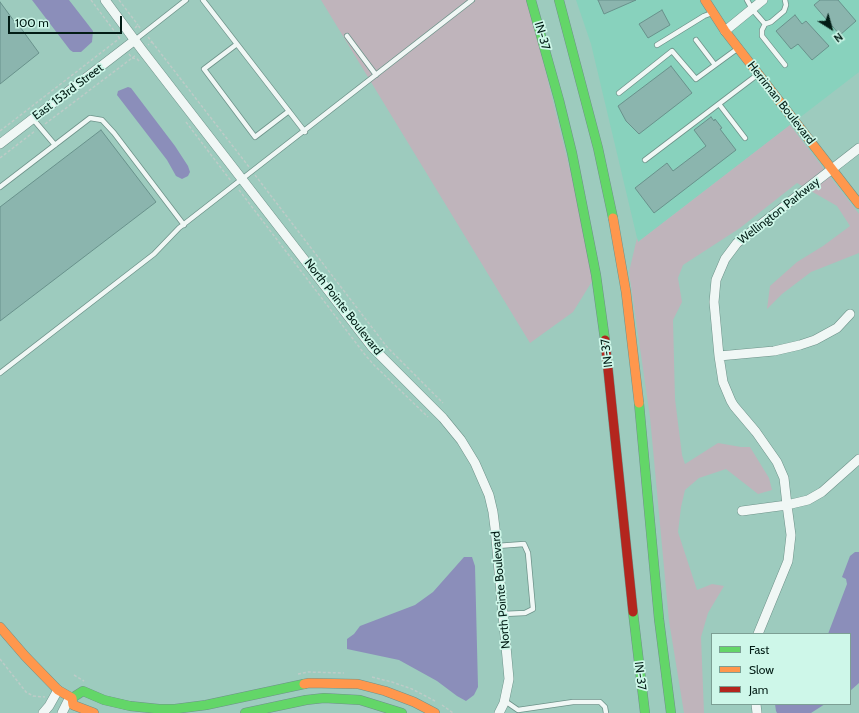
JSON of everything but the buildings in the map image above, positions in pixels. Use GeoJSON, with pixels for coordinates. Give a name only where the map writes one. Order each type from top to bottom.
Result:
{"type":"FeatureCollection","features":[{"type":"Feature","properties":{"kind":"main road","name":"IN-37"},"geometry":{"type":"LineString","coordinates":[[531,0],[572,153],[597,282],[608,358],[627,564],[644,713]]}},
{"type":"Feature","properties":{"kind":"main road"},"geometry":{"type":"LineString","coordinates":[[558,0],[581,80],[598,148],[614,222],[626,292],[635,365],[659,620],[671,713]]}},
{"type":"Feature","properties":{"kind":"main road","name":"Herriman Boulevard"},"geometry":{"type":"LineString","coordinates":[[705,0],[725,31],[859,204]]}},
{"type":"Feature","properties":{"kind":"main road"},"geometry":{"type":"LineString","coordinates":[[0,627],[25,656],[58,690],[71,697],[73,705],[94,713]]}},
{"type":"Feature","properties":{"kind":"main road"},"geometry":{"type":"LineString","coordinates":[[71,697],[83,691],[104,700],[130,706],[175,709],[206,705],[308,683],[344,683],[358,684],[386,691],[414,702],[435,713]]}},
{"type":"Feature","properties":{"kind":"main road"},"geometry":{"type":"LineString","coordinates":[[245,713],[306,700],[324,698],[360,700],[402,713]]}},
{"type":"Feature","properties":{"kind":"street","name":"North Pointe Boulevard"},"geometry":{"type":"LineString","coordinates":[[105,0],[372,347],[443,418],[461,440],[475,463],[489,495],[493,512],[497,546],[509,679],[505,701],[500,713]]}},
{"type":"Feature","properties":{"kind":"street"},"geometry":{"type":"LineString","coordinates":[[725,31],[763,0]]}},
{"type":"Feature","properties":{"kind":"street","name":"East 153rd Street"},"geometry":{"type":"LineString","coordinates":[[0,144],[135,40]]}},
{"type":"Feature","properties":{"kind":"street","name":"Wellington Parkway"},"geometry":{"type":"LineString","coordinates":[[758,633],[788,561],[791,535],[784,478],[777,462],[764,443],[730,401],[723,382],[714,302],[718,273],[730,250],[743,238],[859,148]]}},
{"type":"Feature","properties":{"kind":"street"},"geometry":{"type":"LineString","coordinates":[[719,356],[774,351],[800,345],[815,340],[837,328],[850,314]]}},
{"type":"Feature","properties":{"kind":"street"},"geometry":{"type":"LineString","coordinates":[[742,511],[787,505],[815,497],[832,484],[859,459]]}},
{"type":"Feature","properties":{"kind":"street"},"geometry":{"type":"LineString","coordinates":[[43,713],[53,701],[58,690]]}},
{"type":"Feature","properties":{"kind":"street"},"geometry":{"type":"LineString","coordinates":[[62,713],[71,697]]}},
{"type":"Feature","properties":{"kind":"lane"},"geometry":{"type":"LineString","coordinates":[[135,40],[186,0]]}},
{"type":"Feature","properties":{"kind":"lane"},"geometry":{"type":"LineString","coordinates":[[203,0],[305,132]]}},
{"type":"Feature","properties":{"kind":"lane"},"geometry":{"type":"LineString","coordinates":[[0,373],[154,254],[184,225],[305,132],[472,0]]}},
{"type":"Feature","properties":{"kind":"lane"},"geometry":{"type":"LineString","coordinates":[[747,0],[752,9],[765,24]]}},
{"type":"Feature","properties":{"kind":"lane"},"geometry":{"type":"LineString","coordinates":[[785,0],[786,4],[784,11],[772,22],[765,24],[762,30],[762,36],[785,65]]}},
{"type":"Feature","properties":{"kind":"lane"},"geometry":{"type":"LineString","coordinates":[[657,45],[712,12]]}},
{"type":"Feature","properties":{"kind":"lane"},"geometry":{"type":"LineString","coordinates":[[347,36],[376,75]]}},
{"type":"Feature","properties":{"kind":"lane"},"geometry":{"type":"LineString","coordinates":[[696,40],[715,65]]}},
{"type":"Feature","properties":{"kind":"lane"},"geometry":{"type":"LineString","coordinates":[[237,44],[204,69],[255,137],[289,111]]}},
{"type":"Feature","properties":{"kind":"lane"},"geometry":{"type":"LineString","coordinates":[[619,93],[672,51],[696,79],[738,48]]}},
{"type":"Feature","properties":{"kind":"lane"},"geometry":{"type":"LineString","coordinates":[[645,160],[758,74]]}},
{"type":"Feature","properties":{"kind":"lane"},"geometry":{"type":"LineString","coordinates":[[719,104],[745,138]]}},
{"type":"Feature","properties":{"kind":"lane"},"geometry":{"type":"LineString","coordinates":[[33,118],[55,146]]}},
{"type":"Feature","properties":{"kind":"lane"},"geometry":{"type":"LineString","coordinates":[[0,187],[90,118],[102,120],[114,133],[184,225]]}},
{"type":"Feature","properties":{"kind":"lane"},"geometry":{"type":"LineString","coordinates":[[497,546],[524,544],[528,553],[533,609],[525,613],[503,614]]}},
{"type":"Feature","properties":{"kind":"lane"},"geometry":{"type":"LineString","coordinates":[[505,701],[518,712],[573,702],[600,702],[605,707],[606,713]]}},
{"type":"Feature","properties":{"kind":"path"},"geometry":{"type":"LineString","coordinates":[[0,131],[120,38],[91,0]]}},
{"type":"Feature","properties":{"kind":"path"},"geometry":{"type":"LineString","coordinates":[[119,0],[138,25]]}},
{"type":"Feature","properties":{"kind":"path"},"geometry":{"type":"LineString","coordinates":[[152,42],[379,338],[397,358],[443,402]]}},
{"type":"Feature","properties":{"kind":"path"},"geometry":{"type":"LineString","coordinates":[[0,158],[132,58]]}},
{"type":"Feature","properties":{"kind":"path"},"geometry":{"type":"LineString","coordinates":[[0,659],[26,692],[33,696],[44,696],[53,701]]}},
{"type":"Feature","properties":{"kind":"shaded area"},"geometry":{"type":"Polygon","coordinates":[[[321,0],[528,0],[596,275],[573,312],[530,343],[321,0]]]}},
{"type":"Feature","properties":{"kind":"shaded area"},"geometry":{"type":"Polygon","coordinates":[[[576,0],[859,0],[859,72],[638,242],[591,44],[576,0]]]}},
{"type":"Feature","properties":{"kind":"shaded area"},"geometry":{"type":"Polygon","coordinates":[[[790,125],[859,214],[859,253],[811,272],[782,294],[767,309],[770,286],[797,262],[823,246],[850,226],[837,206],[797,183],[740,228],[683,265],[678,278],[682,302],[673,320],[675,399],[682,455],[685,464],[718,443],[750,447],[769,478],[772,490],[758,494],[726,469],[699,478],[685,490],[678,532],[697,590],[712,584],[724,586],[708,613],[701,637],[704,713],[684,713],[669,621],[650,417],[629,272],[637,238],[638,242],[790,125]]]}},
{"type":"Feature","properties":{"kind":"water"},"geometry":{"type":"Polygon","coordinates":[[[32,0],[69,0],[93,31],[92,42],[81,52],[73,52],[70,50],[32,0]]]}},
{"type":"Feature","properties":{"kind":"water"},"geometry":{"type":"Polygon","coordinates":[[[128,87],[131,88],[175,146],[188,166],[190,172],[188,176],[182,179],[176,176],[167,160],[117,95],[118,91],[128,87]]]}},
{"type":"Feature","properties":{"kind":"water"},"geometry":{"type":"Polygon","coordinates":[[[855,552],[859,552],[859,683],[851,690],[851,633],[828,633],[847,584],[846,579],[842,577],[850,556],[855,552]]]}},
{"type":"Feature","properties":{"kind":"water"},"geometry":{"type":"Polygon","coordinates":[[[464,557],[472,557],[475,566],[478,687],[474,695],[466,701],[437,681],[399,660],[347,649],[347,639],[354,634],[360,626],[415,605],[433,592],[464,557]]]}},
{"type":"Feature","properties":{"kind":"water"},"geometry":{"type":"Polygon","coordinates":[[[775,705],[823,705],[811,713],[777,713],[775,705]]]}},
{"type":"Feature","properties":{"kind":"traffic: fast"},"geometry":{"type":"LineString","coordinates":[[531,0],[572,153],[596,275],[605,340]]}},
{"type":"Feature","properties":{"kind":"traffic: fast"},"geometry":{"type":"LineString","coordinates":[[559,0],[598,148],[613,218]]}},
{"type":"Feature","properties":{"kind":"traffic: fast"},"geometry":{"type":"LineString","coordinates":[[639,403],[659,619],[671,713]]}},
{"type":"Feature","properties":{"kind":"traffic: fast"},"geometry":{"type":"LineString","coordinates":[[633,612],[645,713]]}},
{"type":"Feature","properties":{"kind":"traffic: fast"},"geometry":{"type":"LineString","coordinates":[[72,698],[83,691],[104,700],[130,706],[175,709],[206,705],[304,684]]}},
{"type":"Feature","properties":{"kind":"traffic: fast"},"geometry":{"type":"LineString","coordinates":[[245,713],[306,700],[324,698],[360,700],[402,713]]}},
{"type":"Feature","properties":{"kind":"traffic: slow"},"geometry":{"type":"LineString","coordinates":[[705,0],[725,31],[859,204]]}},
{"type":"Feature","properties":{"kind":"traffic: slow"},"geometry":{"type":"LineString","coordinates":[[613,218],[626,292],[639,403]]}},
{"type":"Feature","properties":{"kind":"traffic: slow"},"geometry":{"type":"LineString","coordinates":[[0,627],[25,656],[58,690],[72,698]]}},
{"type":"Feature","properties":{"kind":"traffic: slow"},"geometry":{"type":"LineString","coordinates":[[304,684],[358,684],[385,691],[414,702],[435,713]]}},
{"type":"Feature","properties":{"kind":"traffic: slow"},"geometry":{"type":"LineString","coordinates":[[72,698],[73,705],[94,713]]}},
{"type":"Feature","properties":{"kind":"traffic: jam"},"geometry":{"type":"LineString","coordinates":[[605,340],[633,612]]}}]}
